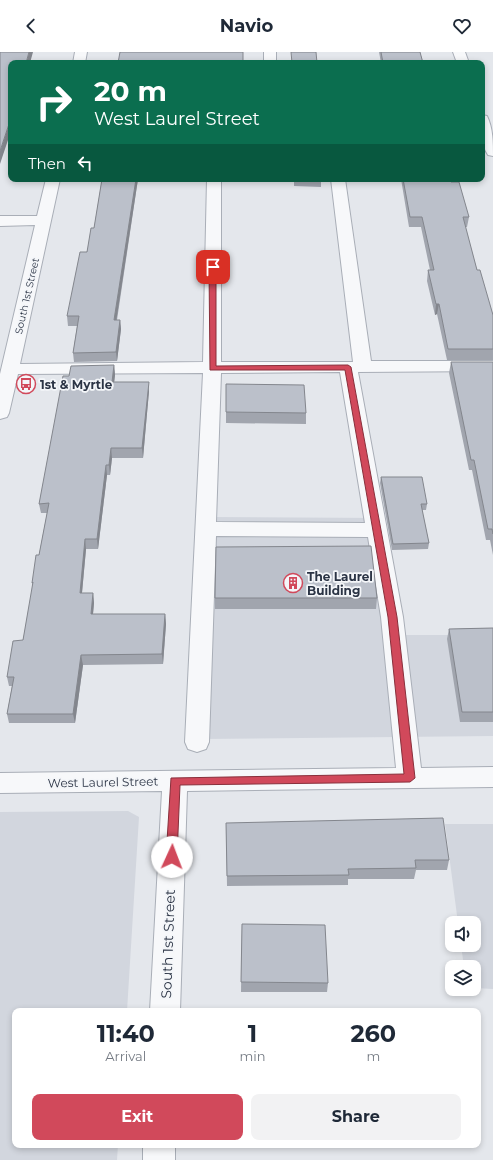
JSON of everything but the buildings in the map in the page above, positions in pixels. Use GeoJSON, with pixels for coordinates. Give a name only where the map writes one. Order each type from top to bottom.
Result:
{"type":"FeatureCollection","features":[{"type":"Feature","properties":{"kind":"street"},"geometry":{"type":"LineString","coordinates":[[485,131],[489,148]]}},
{"type":"Feature","properties":{"kind":"street","name":"South 1st Street"},"geometry":{"type":"LineString","coordinates":[[0,413],[52,182]]}},
{"type":"Feature","properties":{"kind":"street"},"geometry":{"type":"LineString","coordinates":[[196,742],[212,368],[214,182]]}},
{"type":"Feature","properties":{"kind":"street"},"geometry":{"type":"LineString","coordinates":[[338,182],[355,367],[376,530],[382,554],[392,617],[410,778]]}},
{"type":"Feature","properties":{"kind":"street"},"geometry":{"type":"LineString","coordinates":[[0,220],[44,220]]}},
{"type":"Feature","properties":{"kind":"street"},"geometry":{"type":"LineString","coordinates":[[10,369],[493,366]]}},
{"type":"Feature","properties":{"kind":"street"},"geometry":{"type":"LineString","coordinates":[[205,529],[376,530]]}},
{"type":"Feature","properties":{"kind":"street","name":"West Laurel Street"},"geometry":{"type":"LineString","coordinates":[[0,783],[493,777]]}},
{"type":"Feature","properties":{"kind":"street","name":"South 1st Street"},"geometry":{"type":"LineString","coordinates":[[165,1008],[175,781]]}},
{"type":"Feature","properties":{"kind":"street"},"geometry":{"type":"LineString","coordinates":[[159,1148],[159,1160]]}},
{"type":"Feature","properties":{"kind":"shaded area"},"geometry":{"type":"Polygon","coordinates":[[[209,517],[382,518],[396,635],[493,635],[493,736],[202,739],[209,517]]]}},
{"type":"Feature","properties":{"kind":"shaded area"},"geometry":{"type":"Polygon","coordinates":[[[128,811],[139,817],[127,1008],[12,1008],[12,1148],[118,1148],[117,1160],[0,1160],[0,812],[128,811]]]}},
{"type":"Feature","properties":{"kind":"shaded area"},"geometry":{"type":"Polygon","coordinates":[[[445,824],[493,824],[493,989],[481,988],[481,960],[463,960],[462,952],[481,952],[481,916],[457,916],[445,824]]]}},
{"type":"Feature","properties":{"kind":"place","name":"1st & Myrtle"},"geometry":{"type":"Point","coordinates":[26,384]}},
{"type":"Feature","properties":{"kind":"place","name":"The Laurel Building"},"geometry":{"type":"Point","coordinates":[293,583]}},
{"type":"Feature","properties":{"kind":"route"},"geometry":{"type":"LineString","coordinates":[[172,857],[175,781],[410,778],[392,617],[348,367],[212,368],[213,267]]}}]}
